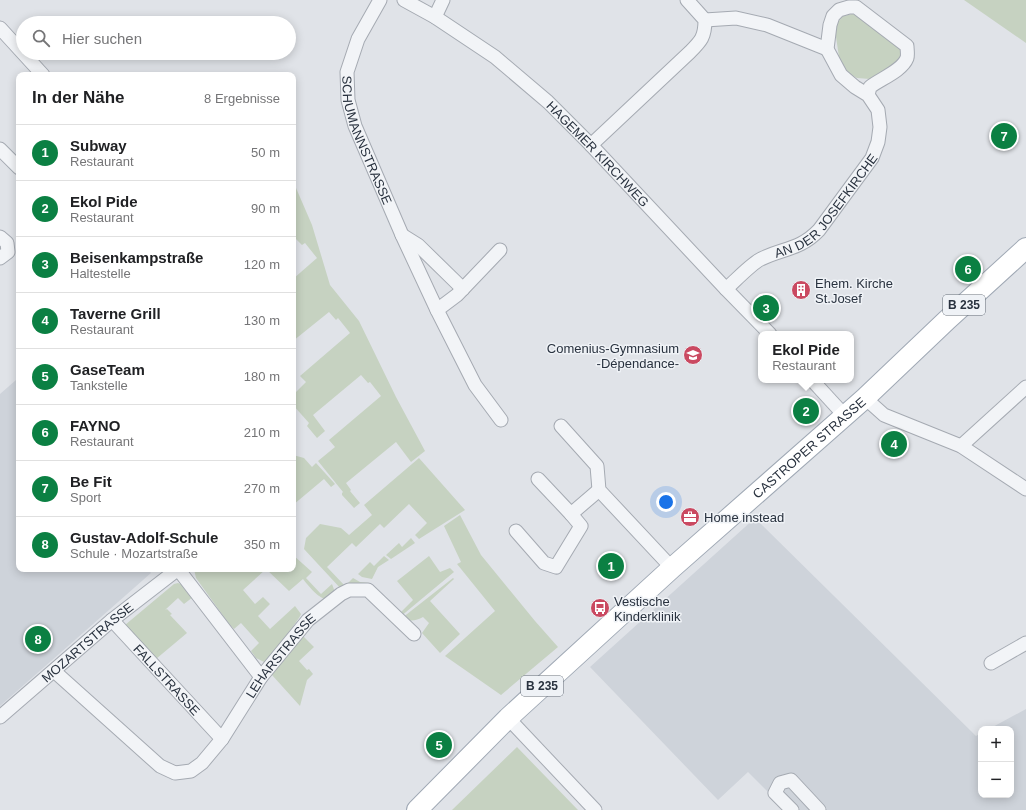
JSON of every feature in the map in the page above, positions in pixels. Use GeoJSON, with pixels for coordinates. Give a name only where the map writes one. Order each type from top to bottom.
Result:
{"type":"FeatureCollection","features":[{"type":"Feature","properties":{"kind":"main road","name":"CASTROPER STRASSE"},"geometry":{"type":"LineString","coordinates":[[417,810],[508,718],[672,568],[865,398],[1026,248]]}},
{"type":"Feature","properties":{"kind":"street","name":"SCHUMANNSTRASSE"},"geometry":{"type":"LineString","coordinates":[[380,0],[358,39],[347,72],[348,100],[355,126],[402,235],[437,310],[475,385],[501,420]]}},
{"type":"Feature","properties":{"kind":"street","name":"HAGEMER KIRCHWEG"},"geometry":{"type":"LineString","coordinates":[[404,0],[435,17],[495,57],[548,102],[591,145],[767,331]]}},
{"type":"Feature","properties":{"kind":"street"},"geometry":{"type":"LineString","coordinates":[[435,17],[443,0]]}},
{"type":"Feature","properties":{"kind":"street"},"geometry":{"type":"LineString","coordinates":[[591,145],[702,40],[705,30],[705,20],[687,0]]}},
{"type":"Feature","properties":{"kind":"street"},"geometry":{"type":"LineString","coordinates":[[705,20],[736,18],[768,24],[827,49],[830,25],[833,16],[839,10],[849,7],[856,7],[907,46],[908,58],[900,68],[870,87],[868,95]]}},
{"type":"Feature","properties":{"kind":"street"},"geometry":{"type":"LineString","coordinates":[[0,28],[16,45]]}},
{"type":"Feature","properties":{"kind":"street","name":"AN DER JOSEFKIRCHE"},"geometry":{"type":"LineString","coordinates":[[726,289],[760,259],[792,248],[811,239],[872,158],[878,142],[880,127],[878,110],[868,95],[855,87],[841,75],[827,49]]}},
{"type":"Feature","properties":{"kind":"street"},"geometry":{"type":"LineString","coordinates":[[29,60],[40,72]]}},
{"type":"Feature","properties":{"kind":"street"},"geometry":{"type":"LineString","coordinates":[[0,149],[16,165]]}},
{"type":"Feature","properties":{"kind":"street"},"geometry":{"type":"LineString","coordinates":[[402,235],[418,245],[463,289]]}},
{"type":"Feature","properties":{"kind":"street"},"geometry":{"type":"LineString","coordinates":[[0,237],[7,243],[8,252],[0,258]]}},
{"type":"Feature","properties":{"kind":"street"},"geometry":{"type":"LineString","coordinates":[[437,310],[463,289],[500,250]]}},
{"type":"Feature","properties":{"kind":"street"},"geometry":{"type":"LineString","coordinates":[[815,383],[845,416]]}},
{"type":"Feature","properties":{"kind":"street"},"geometry":{"type":"LineString","coordinates":[[961,446],[1026,387]]}},
{"type":"Feature","properties":{"kind":"street"},"geometry":{"type":"LineString","coordinates":[[865,398],[884,415],[961,446],[1026,489]]}},
{"type":"Feature","properties":{"kind":"street"},"geometry":{"type":"LineString","coordinates":[[561,426],[596,466],[599,490],[672,568]]}},
{"type":"Feature","properties":{"kind":"street"},"geometry":{"type":"LineString","coordinates":[[516,531],[544,563],[556,567],[580,526],[571,514],[538,479]]}},
{"type":"Feature","properties":{"kind":"street"},"geometry":{"type":"LineString","coordinates":[[571,514],[599,490]]}},
{"type":"Feature","properties":{"kind":"street","name":"MOZARTSTRASSE"},"geometry":{"type":"LineString","coordinates":[[0,717],[112,620],[174,572]]}},
{"type":"Feature","properties":{"kind":"street"},"geometry":{"type":"LineString","coordinates":[[180,572],[261,677]]}},
{"type":"Feature","properties":{"kind":"street","name":"LEHARSTRASSE"},"geometry":{"type":"LineString","coordinates":[[54,671],[160,766],[175,773],[191,771],[202,763],[222,739],[261,677],[308,620],[341,594],[349,590],[368,590],[414,634]]}},
{"type":"Feature","properties":{"kind":"street","name":"FALLSTRASSE"},"geometry":{"type":"LineString","coordinates":[[112,620],[222,739]]}},
{"type":"Feature","properties":{"kind":"street"},"geometry":{"type":"LineString","coordinates":[[991,663],[1026,643]]}},
{"type":"Feature","properties":{"kind":"street"},"geometry":{"type":"LineString","coordinates":[[508,718],[595,810]]}},
{"type":"Feature","properties":{"kind":"street"},"geometry":{"type":"LineString","coordinates":[[792,810],[775,792],[780,783],[791,780],[819,810]]}},
{"type":"Feature","properties":{"kind":"shaded area"},"geometry":{"type":"Polygon","coordinates":[[[16,380],[16,572],[151,573],[0,706],[0,394],[16,380]]]}},
{"type":"Feature","properties":{"kind":"shaded area"},"geometry":{"type":"Polygon","coordinates":[[[755,518],[976,736],[978,735],[978,798],[1014,798],[1014,726],[995,726],[1026,709],[1026,810],[786,810],[748,772],[718,800],[590,667],[755,518]]]}},
{"type":"Feature","properties":{"kind":"green space"},"geometry":{"type":"Polygon","coordinates":[[[964,0],[1026,0],[1026,43],[964,0]]]}},
{"type":"Feature","properties":{"kind":"green space"},"geometry":{"type":"Polygon","coordinates":[[[852,14],[860,16],[901,50],[902,55],[899,61],[891,69],[870,79],[857,78],[846,72],[840,64],[835,30],[838,22],[843,16],[852,14]]]}},
{"type":"Feature","properties":{"kind":"green space"},"geometry":{"type":"Polygon","coordinates":[[[296,188],[312,225],[330,285],[359,321],[396,397],[425,451],[411,462],[396,442],[346,483],[351,490],[350,491],[360,503],[354,508],[342,495],[343,492],[318,461],[335,447],[329,440],[381,396],[370,382],[368,383],[361,375],[313,415],[325,431],[317,438],[307,426],[309,423],[296,408],[296,392],[306,382],[300,376],[350,333],[338,318],[336,320],[329,312],[296,339],[296,276],[317,258],[305,243],[302,245],[296,239],[296,188]]]}},
{"type":"Feature","properties":{"kind":"green space"},"geometry":{"type":"Polygon","coordinates":[[[296,456],[304,458],[312,467],[316,463],[335,484],[331,487],[324,479],[296,502],[296,456]]]}},
{"type":"Feature","properties":{"kind":"green space"},"geometry":{"type":"Polygon","coordinates":[[[419,458],[465,510],[419,539],[415,535],[427,523],[409,504],[384,528],[380,524],[356,547],[352,543],[327,567],[345,586],[353,578],[360,582],[370,583],[369,586],[342,590],[304,549],[306,538],[320,524],[341,528],[349,535],[372,515],[364,505],[419,458]]]}},
{"type":"Feature","properties":{"kind":"green space"},"geometry":{"type":"Polygon","coordinates":[[[460,515],[481,555],[558,647],[501,695],[445,656],[495,611],[457,564],[461,562],[444,526],[460,515]]]}},
{"type":"Feature","properties":{"kind":"green space"},"geometry":{"type":"Polygon","coordinates":[[[411,538],[415,543],[391,559],[386,555],[399,543],[402,547],[411,538]]]}},
{"type":"Feature","properties":{"kind":"green space"},"geometry":{"type":"Polygon","coordinates":[[[384,556],[389,560],[378,567],[372,579],[362,577],[358,574],[370,562],[374,566],[384,556]]]}},
{"type":"Feature","properties":{"kind":"green space"},"geometry":{"type":"Polygon","coordinates":[[[429,556],[440,572],[450,568],[454,572],[400,617],[398,615],[413,600],[397,581],[429,556]]]}},
{"type":"Feature","properties":{"kind":"green space"},"geometry":{"type":"Polygon","coordinates":[[[296,558],[312,572],[306,578],[321,594],[332,584],[336,595],[329,601],[314,592],[303,579],[289,591],[269,572],[296,572],[296,558]]]}},
{"type":"Feature","properties":{"kind":"green space"},"geometry":{"type":"Polygon","coordinates":[[[195,572],[263,572],[243,590],[255,604],[263,597],[270,604],[258,616],[270,629],[295,606],[301,614],[284,639],[264,662],[256,658],[251,651],[259,643],[241,623],[234,629],[229,624],[196,578],[195,572]]]}},
{"type":"Feature","properties":{"kind":"green space"},"geometry":{"type":"Polygon","coordinates":[[[453,578],[454,579],[430,601],[460,634],[440,653],[422,633],[429,623],[423,617],[413,620],[402,618],[453,578]]]}},
{"type":"Feature","properties":{"kind":"green space"},"geometry":{"type":"Polygon","coordinates":[[[178,583],[183,585],[193,597],[184,604],[178,598],[165,610],[167,609],[172,614],[170,615],[187,633],[156,659],[125,625],[174,584],[178,583]]]}},
{"type":"Feature","properties":{"kind":"green space"},"geometry":{"type":"Polygon","coordinates":[[[303,636],[314,647],[299,661],[313,674],[307,680],[300,706],[272,675],[287,653],[303,636]]]}},
{"type":"Feature","properties":{"kind":"green space"},"geometry":{"type":"Polygon","coordinates":[[[517,747],[578,810],[452,810],[517,747]]]}},
{"type":"Feature","properties":{"kind":"place","name":"Be Fit"},"geometry":{"type":"Point","coordinates":[1004,136]}},
{"type":"Feature","properties":{"kind":"place","name":"FAYNO"},"geometry":{"type":"Point","coordinates":[968,269]}},
{"type":"Feature","properties":{"kind":"place","name":"Ehem. Kirche St.Josef"},"geometry":{"type":"Point","coordinates":[801,290]}},
{"type":"Feature","properties":{"kind":"place","name":"Beisenkampstraße"},"geometry":{"type":"Point","coordinates":[766,308]}},
{"type":"Feature","properties":{"kind":"place","name":"Comenius-Gymnasium -Dépendance-"},"geometry":{"type":"Point","coordinates":[693,355]}},
{"type":"Feature","properties":{"kind":"place","name":"Ekol Pide"},"geometry":{"type":"Point","coordinates":[806,411]}},
{"type":"Feature","properties":{"kind":"place","name":"Taverne Grill"},"geometry":{"type":"Point","coordinates":[894,444]}},
{"type":"Feature","properties":{"kind":"place","name":"Home instead"},"geometry":{"type":"Point","coordinates":[690,517]}},
{"type":"Feature","properties":{"kind":"place","name":"Subway"},"geometry":{"type":"Point","coordinates":[611,566]}},
{"type":"Feature","properties":{"kind":"place","name":"Vestische Kinderklinik"},"geometry":{"type":"Point","coordinates":[600,608]}},
{"type":"Feature","properties":{"kind":"place","name":"Gustav-Adolf-Schule"},"geometry":{"type":"Point","coordinates":[38,639]}},
{"type":"Feature","properties":{"kind":"place","name":"GaseTeam"},"geometry":{"type":"Point","coordinates":[439,745]}}]}
